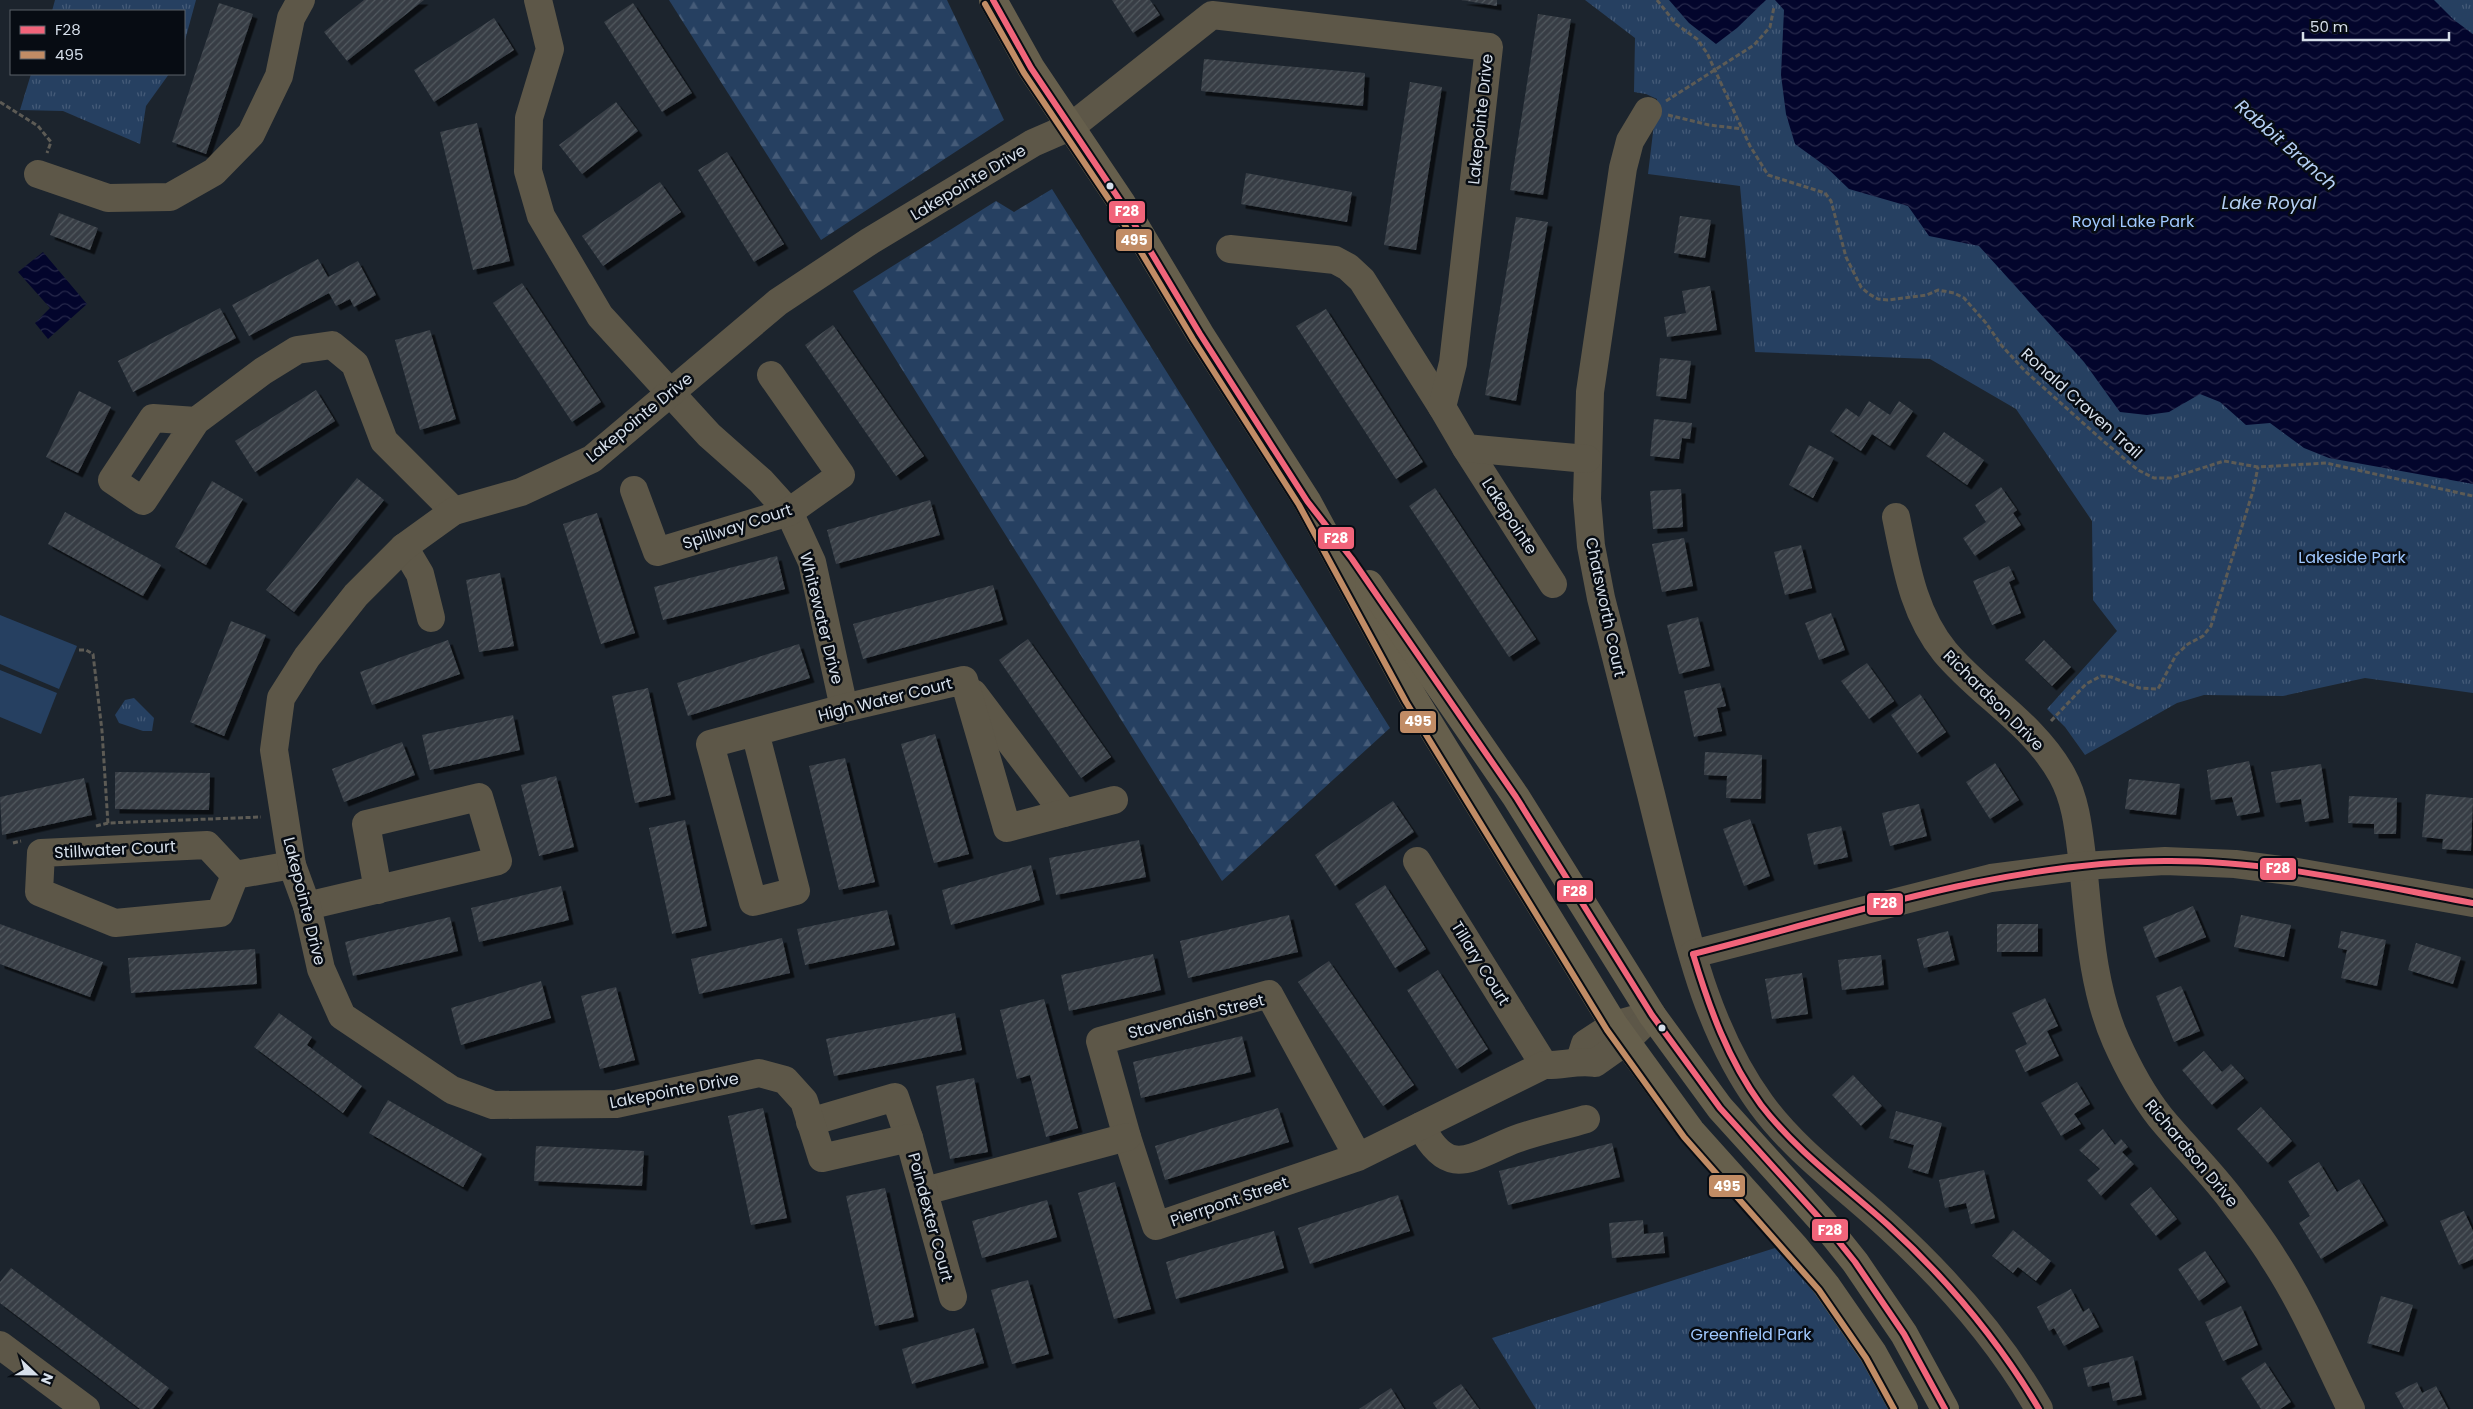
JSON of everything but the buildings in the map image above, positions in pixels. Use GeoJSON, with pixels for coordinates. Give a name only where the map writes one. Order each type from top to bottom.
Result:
{"type":"FeatureCollection","features":[{"type":"Feature","properties":{"kind":"main road"},"geometry":{"type":"LineString","coordinates":[[993,0],[1031,68],[1072,126],[1159,263],[1200,334],[1307,501],[1413,697],[1620,1033],[1692,1131],[1795,1247],[1826,1285],[1873,1353],[1904,1409]]}},
{"type":"Feature","properties":{"kind":"main road"},"geometry":{"type":"LineString","coordinates":[[1307,501],[1352,559],[1516,797],[1652,1015],[1720,1108],[1823,1222],[1855,1262],[1904,1334],[1946,1409]]}},
{"type":"Feature","properties":{"kind":"street"},"geometry":{"type":"LineString","coordinates":[[38,174],[108,198],[170,197],[214,172],[251,134],[279,76],[291,18],[301,0]]}},
{"type":"Feature","properties":{"kind":"street","name":"Whitewater Drive"},"geometry":{"type":"LineString","coordinates":[[538,0],[550,49],[529,118],[528,171],[541,216],[600,316],[709,435],[761,481],[789,512],[812,562],[844,708]]}},
{"type":"Feature","properties":{"kind":"street","name":"Lakepointe Drive"},"geometry":{"type":"LineString","coordinates":[[759,1073],[616,1104],[493,1105],[452,1090],[342,1016],[321,969],[307,906],[292,865],[274,750],[281,698],[307,657],[356,595],[404,547],[454,511],[522,492],[592,459],[761,315],[870,241],[1025,148],[1072,126],[1207,7],[1489,47],[1453,363],[1442,407]]}},
{"type":"Feature","properties":{"kind":"street","name":"Chatsworth Court"},"geometry":{"type":"LineString","coordinates":[[1648,111],[1630,141],[1623,168],[1590,392],[1586,498],[1601,598],[1693,954],[1707,1001],[1722,1039],[1737,1068],[1762,1105],[1806,1155],[1888,1225],[1934,1271],[1980,1322],[2020,1376],[2039,1409]]}},
{"type":"Feature","properties":{"kind":"street"},"geometry":{"type":"LineString","coordinates":[[1230,248],[1334,260],[1348,267],[1362,280],[1376,299],[1466,448],[1587,459]]}},
{"type":"Feature","properties":{"kind":"street"},"geometry":{"type":"LineString","coordinates":[[196,421],[263,371],[297,350],[332,345],[355,364],[384,441],[454,511]]}},
{"type":"Feature","properties":{"kind":"street","name":"Spillway Court"},"geometry":{"type":"LineString","coordinates":[[634,490],[657,552],[789,512],[841,476],[771,375]]}},
{"type":"Feature","properties":{"kind":"street","name":"Lakepointe"},"geometry":{"type":"LineString","coordinates":[[1466,448],[1553,584]]}},
{"type":"Feature","properties":{"kind":"street","name":"Richardson Drive"},"geometry":{"type":"LineString","coordinates":[[1896,517],[1908,574],[1919,610],[1932,634],[1956,664],[2035,738],[2054,762],[2072,798],[2083,866],[2094,958],[2101,995],[2115,1038],[2133,1076],[2160,1117],[2229,1196],[2273,1257],[2297,1299],[2351,1409]]}},
{"type":"Feature","properties":{"kind":"street"},"geometry":{"type":"LineString","coordinates":[[404,547],[420,574],[431,618]]}},
{"type":"Feature","properties":{"kind":"street"},"geometry":{"type":"LineString","coordinates":[[964,680],[1064,813]]}},
{"type":"Feature","properties":{"kind":"street","name":"High Water Court"},"geometry":{"type":"LineString","coordinates":[[756,732],[796,891],[753,902],[710,744],[844,708],[964,680],[1007,828],[1114,800]]}},
{"type":"Feature","properties":{"kind":"street"},"geometry":{"type":"LineString","coordinates":[[307,906],[378,890],[498,862],[480,798],[366,824],[378,890]]}},
{"type":"Feature","properties":{"kind":"street","name":"Stillwater Court"},"geometry":{"type":"LineString","coordinates":[[208,845],[235,875],[220,913],[115,923],[39,892],[40,853],[208,845]]}},
{"type":"Feature","properties":{"kind":"street","name":"Tillary Court"},"geometry":{"type":"LineString","coordinates":[[1418,861],[1544,1065]]}},
{"type":"Feature","properties":{"kind":"street"},"geometry":{"type":"LineString","coordinates":[[1693,954],[1991,878],[2083,866],[2165,861],[2235,864],[2296,872],[2473,903]]}},
{"type":"Feature","properties":{"kind":"street"},"geometry":{"type":"LineString","coordinates":[[235,875],[292,865]]}},
{"type":"Feature","properties":{"kind":"street","name":"Stavendish Street"},"geometry":{"type":"LineString","coordinates":[[1127,1137],[1100,1041],[1269,994],[1358,1157]]}},
{"type":"Feature","properties":{"kind":"street","name":"Pierrpont Street"},"geometry":{"type":"LineString","coordinates":[[1127,1137],[1156,1226],[1358,1157],[1544,1065],[1562,1066],[1580,1060],[1585,1044],[1620,1033],[1652,1015]]}},
{"type":"Feature","properties":{"kind":"street","name":"Poindexter Court"},"geometry":{"type":"LineString","coordinates":[[759,1073],[785,1080],[804,1101],[822,1158],[909,1138]]}},
{"type":"Feature","properties":{"kind":"street","name":"Poindexter Court"},"geometry":{"type":"LineString","coordinates":[[810,1122],[895,1097],[925,1191],[952,1296]]}},
{"type":"Feature","properties":{"kind":"street"},"geometry":{"type":"LineString","coordinates":[[1421,1126],[1431,1145],[1452,1160],[1467,1159],[1516,1140],[1586,1119]]}},
{"type":"Feature","properties":{"kind":"street"},"geometry":{"type":"LineString","coordinates":[[925,1191],[1127,1137]]}},
{"type":"Feature","properties":{"kind":"street"},"geometry":{"type":"LineString","coordinates":[[0,1345],[86,1409]]}},
{"type":"Feature","properties":{"kind":"path","name":"Ronald Craven Trail"},"geometry":{"type":"LineString","coordinates":[[1657,0],[1676,24],[1697,39],[1707,53],[1743,129],[1768,175],[1825,193],[1831,201],[1846,257],[1861,287],[1878,299],[1888,300],[1927,295],[1938,290],[1964,298],[1986,322],[2002,346],[2025,371],[2138,470],[2154,478],[2171,478],[2224,461],[2258,467],[2326,463],[2473,496]]}},
{"type":"Feature","properties":{"kind":"path"},"geometry":{"type":"LineString","coordinates":[[1648,111],[1754,45],[1770,27],[1774,8]]}},
{"type":"Feature","properties":{"kind":"path"},"geometry":{"type":"LineString","coordinates":[[0,102],[38,126],[51,142],[38,174]]}},
{"type":"Feature","properties":{"kind":"path"},"geometry":{"type":"LineString","coordinates":[[1648,111],[1709,125],[1743,129]]}},
{"type":"Feature","properties":{"kind":"path"},"geometry":{"type":"LineString","coordinates":[[2035,738],[2092,680],[2101,676],[2111,676],[2139,688],[2158,689],[2176,655],[2188,644],[2203,636],[2211,626],[2225,584],[2253,491],[2258,467]]}},
{"type":"Feature","properties":{"kind":"path"},"geometry":{"type":"LineString","coordinates":[[79,650],[86,650],[93,654],[102,731],[109,850]]}},
{"type":"Feature","properties":{"kind":"green space"},"geometry":{"type":"Polygon","coordinates":[[[55,0],[196,0],[185,40],[185,10],[52,10],[55,0]]]}},
{"type":"Feature","properties":{"kind":"green space"},"geometry":{"type":"Polygon","coordinates":[[[669,0],[947,0],[1004,120],[821,240],[669,0]]]}},
{"type":"Feature","properties":{"kind":"green space","name":"Royal Lake Park"},"geometry":{"type":"Polygon","coordinates":[[[1585,0],[2473,0],[2473,693],[2365,678],[2283,696],[2204,695],[2177,703],[2085,755],[2065,727],[2047,709],[2117,631],[2093,600],[2092,521],[2016,409],[1930,359],[1755,352],[1740,186],[1648,174],[1657,99],[1646,94],[1634,92],[1635,38],[1585,0]]]}},
{"type":"Feature","properties":{"kind":"green space"},"geometry":{"type":"Polygon","coordinates":[[[31,75],[168,75],[146,106],[140,144],[63,111],[20,110],[31,75]]]}},
{"type":"Feature","properties":{"kind":"green space"},"geometry":{"type":"Polygon","coordinates":[[[1052,189],[1390,728],[1222,881],[853,291],[996,201],[1014,212],[1052,189]]]}},
{"type":"Feature","properties":{"kind":"green space"},"geometry":{"type":"Polygon","coordinates":[[[0,615],[77,646],[59,689],[0,664],[0,615]]]}},
{"type":"Feature","properties":{"kind":"green space"},"geometry":{"type":"Polygon","coordinates":[[[0,670],[57,693],[41,734],[0,717],[0,670]]]}},
{"type":"Feature","properties":{"kind":"green space"},"geometry":{"type":"Polygon","coordinates":[[[134,698],[154,718],[152,731],[143,731],[119,723],[115,715],[125,700],[134,698]]]}},
{"type":"Feature","properties":{"kind":"green space","name":"Greenfield Park"},"geometry":{"type":"Polygon","coordinates":[[[1775,1248],[1821,1299],[1895,1409],[1536,1409],[1492,1338],[1775,1248]]]}},
{"type":"Feature","properties":{"kind":"water"},"geometry":{"type":"Polygon","coordinates":[[[1669,0],[1766,0],[1737,28],[1716,44],[1689,23],[1669,0]]]}},
{"type":"Feature","properties":{"kind":"water","name":"Lake Royal"},"geometry":{"type":"Polygon","coordinates":[[[1775,0],[2434,0],[2454,20],[2473,34],[2473,484],[2329,458],[2304,448],[2270,423],[2246,425],[2220,402],[2200,394],[2169,412],[2147,415],[2120,412],[2084,362],[1979,246],[1929,236],[1908,206],[1849,189],[1824,165],[1795,144],[1786,114],[1781,75],[1784,10],[1775,0]]]}},
{"type":"Feature","properties":{"kind":"water"},"geometry":{"type":"Polygon","coordinates":[[[43,252],[87,304],[48,339],[35,323],[50,308],[18,272],[43,252]]]}},
{"type":"Feature","properties":{"kind":"transit line","name":"F28"},"geometry":{"type":"LineString","coordinates":[[993,0],[1031,68],[1121,202],[1200,334],[1307,501],[1352,559],[1516,797],[1652,1015],[1720,1108],[1823,1222],[1855,1262],[1904,1334],[1945,1409]]}},
{"type":"Feature","properties":{"kind":"transit line","name":"495"},"geometry":{"type":"LineString","coordinates":[[985,4],[1024,73],[1114,207],[1193,339],[1299,505],[1406,702],[1607,1030],[1684,1137],[1819,1290],[1866,1358],[1894,1409]]}},
{"type":"Feature","properties":{"kind":"transit line","name":"F28"},"geometry":{"type":"LineString","coordinates":[[1693,954],[1927,893],[2045,870],[2105,864],[2165,861],[2204,862],[2282,869],[2473,903]]}},
{"type":"Feature","properties":{"kind":"transit line","name":"F28"},"geometry":{"type":"LineString","coordinates":[[1693,954],[1706,994],[1729,1051],[1749,1088],[1761,1105],[1790,1138],[1888,1225],[1931,1267],[1989,1335],[2039,1409]]}},
{"type":"Feature","properties":{"kind":"water label","name":"Rabbit Branch"},"geometry":{"type":"Point","coordinates":[2286,145]}},
{"type":"Feature","properties":{"kind":"park label","name":"Lakeside Park"},"geometry":{"type":"Point","coordinates":[2352,557]}}]}
